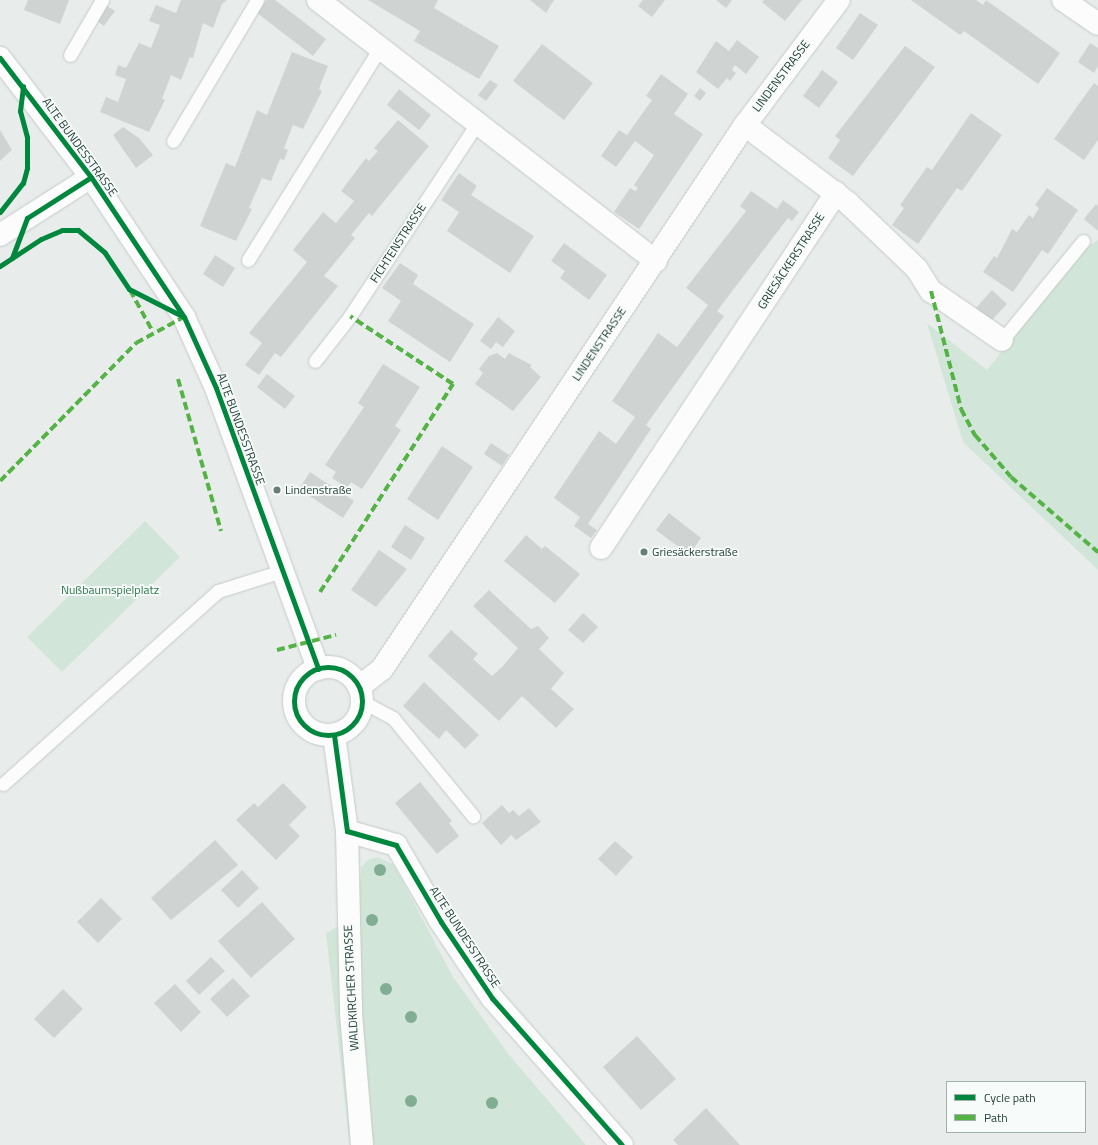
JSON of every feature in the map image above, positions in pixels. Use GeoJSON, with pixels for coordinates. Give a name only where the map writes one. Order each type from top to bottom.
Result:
{"type":"FeatureCollection","features":[{"type":"Feature","properties":{"kind":"street"},"geometry":{"type":"LineString","coordinates":[[318,0],[478,122],[656,261]]}},
{"type":"Feature","properties":{"kind":"street","name":"LINDENSTRASSE"},"geometry":{"type":"LineString","coordinates":[[361,694],[382,669],[656,261],[745,125],[839,0]]}},
{"type":"Feature","properties":{"kind":"street"},"geometry":{"type":"LineString","coordinates":[[1063,0],[1098,24]]}},
{"type":"Feature","properties":{"kind":"street","name":"ALTE BUNDESSTRASSE"},"geometry":{"type":"LineString","coordinates":[[0,58],[91,178],[184,317],[216,388],[318,669]]}},
{"type":"Feature","properties":{"kind":"street"},"geometry":{"type":"LineString","coordinates":[[745,125],[836,194],[917,269],[930,291],[1002,340]]}},
{"type":"Feature","properties":{"kind":"street"},"geometry":{"type":"LineString","coordinates":[[0,235],[91,178]]}},
{"type":"Feature","properties":{"kind":"street","name":"GRIESÄCKERSTRASSE"},"geometry":{"type":"LineString","coordinates":[[601,548],[836,194]]}},
{"type":"Feature","properties":{"kind":"street"},"geometry":{"type":"LineString","coordinates":[[334,668],[349,674],[361,694],[359,717],[348,729],[334,735],[312,732],[296,715],[295,692],[300,682],[318,669],[334,668]]}},
{"type":"Feature","properties":{"kind":"street"},"geometry":{"type":"LineString","coordinates":[[334,735],[348,831]]}},
{"type":"Feature","properties":{"kind":"street","name":"ALTE BUNDESSTRASSE"},"geometry":{"type":"LineString","coordinates":[[348,831],[396,845],[441,922],[492,998],[622,1145]]}},
{"type":"Feature","properties":{"kind":"street","name":"WALDKIRCHER STRASSE"},"geometry":{"type":"LineString","coordinates":[[348,831],[351,1014],[362,1145]]}},
{"type":"Feature","properties":{"kind":"lane"},"geometry":{"type":"LineString","coordinates":[[70,55],[102,0]]}},
{"type":"Feature","properties":{"kind":"lane"},"geometry":{"type":"LineString","coordinates":[[173,141],[257,0]]}},
{"type":"Feature","properties":{"kind":"lane"},"geometry":{"type":"LineString","coordinates":[[248,260],[380,48]]}},
{"type":"Feature","properties":{"kind":"lane","name":"FICHTENSTRASSE"},"geometry":{"type":"LineString","coordinates":[[315,361],[350,316],[478,122]]}},
{"type":"Feature","properties":{"kind":"lane"},"geometry":{"type":"LineString","coordinates":[[1002,340],[1083,241]]}},
{"type":"Feature","properties":{"kind":"lane"},"geometry":{"type":"LineString","coordinates":[[3,784],[218,591],[282,571]]}},
{"type":"Feature","properties":{"kind":"lane"},"geometry":{"type":"LineString","coordinates":[[361,694],[393,718],[473,816]]}},
{"type":"Feature","properties":{"kind":"green space"},"geometry":{"type":"Polygon","coordinates":[[[1098,240],[1098,570],[963,442],[927,323],[987,370],[1084,249],[1098,240]]]}},
{"type":"Feature","properties":{"kind":"green space","name":"Nußbaumspielplatz"},"geometry":{"type":"Polygon","coordinates":[[[145,521],[180,557],[62,672],[27,637],[145,521]]]}},
{"type":"Feature","properties":{"kind":"green space"},"geometry":{"type":"Polygon","coordinates":[[[378,857],[394,865],[453,977],[510,1056],[586,1145],[350,1145],[326,933],[358,916],[361,868],[367,860],[378,857]]]}},
{"type":"Feature","properties":{"kind":"building"},"geometry":{"type":"Polygon","coordinates":[[[28,0],[69,0],[60,24],[24,10],[28,0]]]}},
{"type":"Feature","properties":{"kind":"building"},"geometry":{"type":"Polygon","coordinates":[[[181,0],[227,0],[222,4],[213,28],[203,23],[193,58],[190,57],[181,80],[171,75],[162,99],[165,100],[149,132],[100,112],[106,97],[118,102],[126,79],[115,75],[118,65],[126,68],[139,43],[151,48],[160,25],[149,21],[156,5],[176,13],[181,0]]]}},
{"type":"Feature","properties":{"kind":"building"},"geometry":{"type":"Polygon","coordinates":[[[266,0],[275,0],[326,39],[313,56],[257,13],[266,0]]]}},
{"type":"Feature","properties":{"kind":"building"},"geometry":{"type":"Polygon","coordinates":[[[368,0],[438,0],[434,8],[499,46],[479,79],[414,41],[420,31],[368,0]]]}},
{"type":"Feature","properties":{"kind":"building"},"geometry":{"type":"Polygon","coordinates":[[[530,0],[554,0],[546,13],[530,0]]]}},
{"type":"Feature","properties":{"kind":"building"},"geometry":{"type":"Polygon","coordinates":[[[643,0],[665,0],[652,17],[638,6],[643,0]]]}},
{"type":"Feature","properties":{"kind":"building"},"geometry":{"type":"Polygon","coordinates":[[[716,0],[732,0],[726,8],[716,0]]]}},
{"type":"Feature","properties":{"kind":"building"},"geometry":{"type":"Polygon","coordinates":[[[764,0],[802,0],[785,21],[762,2],[764,0]]]}},
{"type":"Feature","properties":{"kind":"building"},"geometry":{"type":"Polygon","coordinates":[[[911,0],[976,0],[983,5],[986,0],[1060,53],[1038,84],[964,31],[960,35],[911,0]]]}},
{"type":"Feature","properties":{"kind":"building"},"geometry":{"type":"Polygon","coordinates":[[[107,6],[115,11],[104,26],[97,21],[107,6]]]}},
{"type":"Feature","properties":{"kind":"building"},"geometry":{"type":"Polygon","coordinates":[[[860,13],[878,25],[853,60],[836,48],[860,13]]]}},
{"type":"Feature","properties":{"kind":"building"},"geometry":{"type":"Polygon","coordinates":[[[737,40],[759,57],[746,74],[735,65],[732,70],[736,73],[730,81],[727,78],[718,89],[696,72],[716,41],[729,51],[737,40]]]}},
{"type":"Feature","properties":{"kind":"building"},"geometry":{"type":"Polygon","coordinates":[[[1090,43],[1098,48],[1098,66],[1094,73],[1078,62],[1090,43]]]}},
{"type":"Feature","properties":{"kind":"building"},"geometry":{"type":"Polygon","coordinates":[[[542,44],[593,83],[564,120],[513,81],[542,44]]]}},
{"type":"Feature","properties":{"kind":"building"},"geometry":{"type":"Polygon","coordinates":[[[905,46],[935,67],[853,176],[828,158],[840,140],[835,136],[905,46]]]}},
{"type":"Feature","properties":{"kind":"building"},"geometry":{"type":"Polygon","coordinates":[[[292,52],[328,66],[319,89],[322,91],[303,129],[293,125],[284,148],[288,150],[284,160],[280,159],[271,181],[262,178],[249,208],[252,209],[236,241],[200,226],[226,163],[235,167],[257,110],[267,115],[292,52]]]}},
{"type":"Feature","properties":{"kind":"building"},"geometry":{"type":"Polygon","coordinates":[[[822,70],[838,82],[819,108],[803,96],[822,70]]]}},
{"type":"Feature","properties":{"kind":"building"},"geometry":{"type":"Polygon","coordinates":[[[661,74],[688,94],[674,114],[703,134],[639,229],[614,212],[630,188],[635,191],[638,188],[634,185],[654,155],[635,141],[616,167],[601,156],[619,130],[627,135],[652,100],[646,96],[661,74]]]}},
{"type":"Feature","properties":{"kind":"building"},"geometry":{"type":"Polygon","coordinates":[[[490,80],[498,85],[486,101],[478,95],[490,80]]]}},
{"type":"Feature","properties":{"kind":"building"},"geometry":{"type":"Polygon","coordinates":[[[1094,83],[1098,86],[1098,140],[1084,160],[1054,139],[1094,83]]]}},
{"type":"Feature","properties":{"kind":"building"},"geometry":{"type":"Polygon","coordinates":[[[700,88],[706,93],[700,101],[694,96],[700,88]]]}},
{"type":"Feature","properties":{"kind":"building"},"geometry":{"type":"Polygon","coordinates":[[[399,89],[431,115],[419,130],[387,105],[399,89]]]}},
{"type":"Feature","properties":{"kind":"building"},"geometry":{"type":"Polygon","coordinates":[[[971,113],[1002,135],[962,191],[957,188],[918,244],[892,225],[904,208],[900,205],[927,167],[932,170],[971,113]]]}},
{"type":"Feature","properties":{"kind":"building"},"geometry":{"type":"Polygon","coordinates":[[[398,120],[429,146],[372,216],[369,213],[351,235],[355,238],[324,276],[338,286],[281,357],[275,353],[259,375],[245,365],[262,343],[249,333],[307,262],[293,250],[323,212],[336,223],[354,201],[341,191],[366,158],[369,161],[378,151],[374,148],[398,120]]]}},
{"type":"Feature","properties":{"kind":"building"},"geometry":{"type":"Polygon","coordinates":[[[123,127],[139,138],[153,155],[136,168],[113,135],[123,127]]]}},
{"type":"Feature","properties":{"kind":"building"},"geometry":{"type":"Polygon","coordinates":[[[0,130],[12,150],[0,161],[0,130]]]}},
{"type":"Feature","properties":{"kind":"building"},"geometry":{"type":"Polygon","coordinates":[[[459,173],[477,186],[471,195],[534,236],[510,273],[447,231],[459,212],[441,200],[459,173]]]}},
{"type":"Feature","properties":{"kind":"building"},"geometry":{"type":"Polygon","coordinates":[[[1047,188],[1078,210],[1048,254],[1042,250],[1013,292],[983,272],[994,256],[997,258],[1012,229],[1017,232],[1029,215],[1033,218],[1039,208],[1035,205],[1047,188]]]}},
{"type":"Feature","properties":{"kind":"building"},"geometry":{"type":"Polygon","coordinates":[[[751,191],[777,209],[783,200],[799,212],[792,221],[788,218],[717,311],[724,316],[646,425],[651,429],[588,524],[597,530],[591,538],[574,526],[580,517],[554,498],[599,431],[616,444],[635,417],[612,401],[658,333],[677,347],[708,305],[686,288],[746,211],[740,206],[751,191]]]}},
{"type":"Feature","properties":{"kind":"building"},"geometry":{"type":"Polygon","coordinates":[[[1096,204],[1098,206],[1098,231],[1084,219],[1096,204]]]}},
{"type":"Feature","properties":{"kind":"building"},"geometry":{"type":"Polygon","coordinates":[[[564,243],[607,275],[589,300],[560,278],[565,271],[551,261],[564,243]]]}},
{"type":"Feature","properties":{"kind":"building"},"geometry":{"type":"Polygon","coordinates":[[[215,255],[235,268],[223,287],[203,274],[215,255]]]}},
{"type":"Feature","properties":{"kind":"building"},"geometry":{"type":"Polygon","coordinates":[[[400,263],[418,275],[413,284],[474,324],[450,362],[388,321],[401,301],[382,288],[400,263]]]}},
{"type":"Feature","properties":{"kind":"building"},"geometry":{"type":"Polygon","coordinates":[[[992,290],[1007,304],[991,321],[976,308],[992,290]]]}},
{"type":"Feature","properties":{"kind":"building"},"geometry":{"type":"Polygon","coordinates":[[[498,317],[515,331],[503,347],[496,342],[491,349],[480,341],[498,317]]]}},
{"type":"Feature","properties":{"kind":"building"},"geometry":{"type":"Polygon","coordinates":[[[497,353],[505,359],[509,353],[532,365],[530,367],[541,377],[513,411],[475,384],[483,373],[479,369],[489,356],[497,353]]]}},
{"type":"Feature","properties":{"kind":"building"},"geometry":{"type":"Polygon","coordinates":[[[383,364],[420,387],[395,426],[401,430],[362,489],[351,482],[347,488],[332,478],[336,472],[325,465],[364,407],[358,403],[383,364]]]}},
{"type":"Feature","properties":{"kind":"building"},"geometry":{"type":"Polygon","coordinates":[[[267,374],[295,396],[285,409],[257,387],[267,374]]]}},
{"type":"Feature","properties":{"kind":"building"},"geometry":{"type":"Polygon","coordinates":[[[491,443],[509,455],[502,466],[484,454],[491,443]]]}},
{"type":"Feature","properties":{"kind":"building"},"geometry":{"type":"Polygon","coordinates":[[[442,446],[473,467],[438,520],[407,499],[442,446]]]}},
{"type":"Feature","properties":{"kind":"building"},"geometry":{"type":"Polygon","coordinates":[[[310,472],[354,501],[343,518],[299,489],[310,472]]]}},
{"type":"Feature","properties":{"kind":"building"},"geometry":{"type":"Polygon","coordinates":[[[669,513],[701,538],[689,555],[656,530],[669,513]]]}},
{"type":"Feature","properties":{"kind":"building"},"geometry":{"type":"Polygon","coordinates":[[[405,525],[425,538],[411,560],[391,547],[405,525]]]}},
{"type":"Feature","properties":{"kind":"building"},"geometry":{"type":"Polygon","coordinates":[[[526,535],[542,549],[545,546],[580,574],[555,603],[504,561],[526,535]]]}},
{"type":"Feature","properties":{"kind":"building"},"geometry":{"type":"Polygon","coordinates":[[[379,550],[407,569],[376,607],[351,590],[379,550]]]}},
{"type":"Feature","properties":{"kind":"building"},"geometry":{"type":"Polygon","coordinates":[[[489,590],[531,629],[538,626],[549,638],[539,649],[564,673],[551,689],[574,709],[556,728],[522,696],[499,721],[428,656],[451,630],[478,654],[473,659],[492,676],[503,666],[518,648],[473,606],[489,590]]]}},
{"type":"Feature","properties":{"kind":"building"},"geometry":{"type":"Polygon","coordinates":[[[583,613],[598,627],[583,643],[568,630],[583,613]]]}},
{"type":"Feature","properties":{"kind":"building"},"geometry":{"type":"Polygon","coordinates":[[[424,682],[479,735],[465,749],[446,730],[439,739],[403,706],[424,682]]]}},
{"type":"Feature","properties":{"kind":"building"},"geometry":{"type":"Polygon","coordinates":[[[420,782],[452,821],[449,823],[459,836],[437,854],[395,803],[420,782]]]}},
{"type":"Feature","properties":{"kind":"building"},"geometry":{"type":"Polygon","coordinates":[[[283,783],[307,807],[289,825],[300,836],[276,860],[236,820],[254,803],[258,807],[283,783]]]}},
{"type":"Feature","properties":{"kind":"building"},"geometry":{"type":"Polygon","coordinates":[[[502,805],[509,813],[513,810],[519,816],[529,808],[541,822],[516,840],[511,835],[501,845],[482,823],[502,805]]]}},
{"type":"Feature","properties":{"kind":"building"},"geometry":{"type":"Polygon","coordinates":[[[215,840],[238,865],[171,920],[151,898],[215,840]]]}},
{"type":"Feature","properties":{"kind":"building"},"geometry":{"type":"Polygon","coordinates":[[[615,841],[633,857],[616,876],[598,859],[615,841]]]}},
{"type":"Feature","properties":{"kind":"building"},"geometry":{"type":"Polygon","coordinates":[[[242,870],[259,888],[238,908],[221,890],[242,870]]]}},
{"type":"Feature","properties":{"kind":"building"},"geometry":{"type":"Polygon","coordinates":[[[101,898],[122,919],[98,943],[77,922],[101,898]]]}},
{"type":"Feature","properties":{"kind":"building"},"geometry":{"type":"Polygon","coordinates":[[[262,902],[295,939],[251,978],[218,941],[262,902]]]}},
{"type":"Feature","properties":{"kind":"building"},"geometry":{"type":"Polygon","coordinates":[[[211,957],[225,971],[199,995],[186,981],[211,957]]]}},
{"type":"Feature","properties":{"kind":"building"},"geometry":{"type":"Polygon","coordinates":[[[233,978],[250,996],[227,1017],[210,999],[233,978]]]}},
{"type":"Feature","properties":{"kind":"building"},"geometry":{"type":"Polygon","coordinates":[[[175,984],[201,1012],[181,1032],[154,1003],[175,984]]]}},
{"type":"Feature","properties":{"kind":"building"},"geometry":{"type":"Polygon","coordinates":[[[63,989],[83,1009],[54,1038],[34,1019],[63,989]]]}},
{"type":"Feature","properties":{"kind":"building"},"geometry":{"type":"Polygon","coordinates":[[[637,1036],[676,1079],[641,1110],[603,1067],[637,1036]]]}},
{"type":"Feature","properties":{"kind":"building"},"geometry":{"type":"Polygon","coordinates":[[[706,1108],[740,1145],[678,1145],[673,1140],[706,1108]]]}},
{"type":"Feature","properties":{"kind":"marked path"},"geometry":{"type":"LineString","coordinates":[[130,290],[153,332]]}},
{"type":"Feature","properties":{"kind":"marked path"},"geometry":{"type":"LineString","coordinates":[[931,291],[961,409],[975,435],[1011,477],[1098,552]]}},
{"type":"Feature","properties":{"kind":"marked path"},"geometry":{"type":"LineString","coordinates":[[320,592],[453,384],[350,316]]}},
{"type":"Feature","properties":{"kind":"marked path"},"geometry":{"type":"LineString","coordinates":[[0,481],[136,343],[184,317]]}},
{"type":"Feature","properties":{"kind":"marked path"},"geometry":{"type":"LineString","coordinates":[[178,379],[221,531]]}},
{"type":"Feature","properties":{"kind":"marked path"},"geometry":{"type":"LineString","coordinates":[[277,650],[336,635]]}},
{"type":"Feature","properties":{"kind":"cycle path"},"geometry":{"type":"LineString","coordinates":[[0,58],[91,177],[184,317],[216,388],[318,669]]}},
{"type":"Feature","properties":{"kind":"cycle path"},"geometry":{"type":"LineString","coordinates":[[0,212],[23,183],[27,168],[27,137],[20,111],[23,86]]}},
{"type":"Feature","properties":{"kind":"cycle path"},"geometry":{"type":"LineString","coordinates":[[12,258],[27,218],[91,177]]}},
{"type":"Feature","properties":{"kind":"cycle path"},"geometry":{"type":"LineString","coordinates":[[0,266],[41,239],[62,230],[78,230],[105,253],[129,289],[182,316]]}},
{"type":"Feature","properties":{"kind":"cycle path"},"geometry":{"type":"LineString","coordinates":[[328,667],[341,670],[352,677],[359,688],[362,701],[359,714],[352,725],[341,732],[328,735],[315,732],[304,725],[297,714],[294,701],[297,688],[304,677],[315,670],[328,667]]}},
{"type":"Feature","properties":{"kind":"cycle path"},"geometry":{"type":"LineString","coordinates":[[334,735],[347,831],[396,845],[441,922],[492,998],[622,1145]]}},
{"type":"Feature","properties":{"kind":"place","name":"Lindenstraße"},"geometry":{"type":"Point","coordinates":[277,490]}},
{"type":"Feature","properties":{"kind":"place","name":"Griesäckerstraße"},"geometry":{"type":"Point","coordinates":[644,552]}}]}
